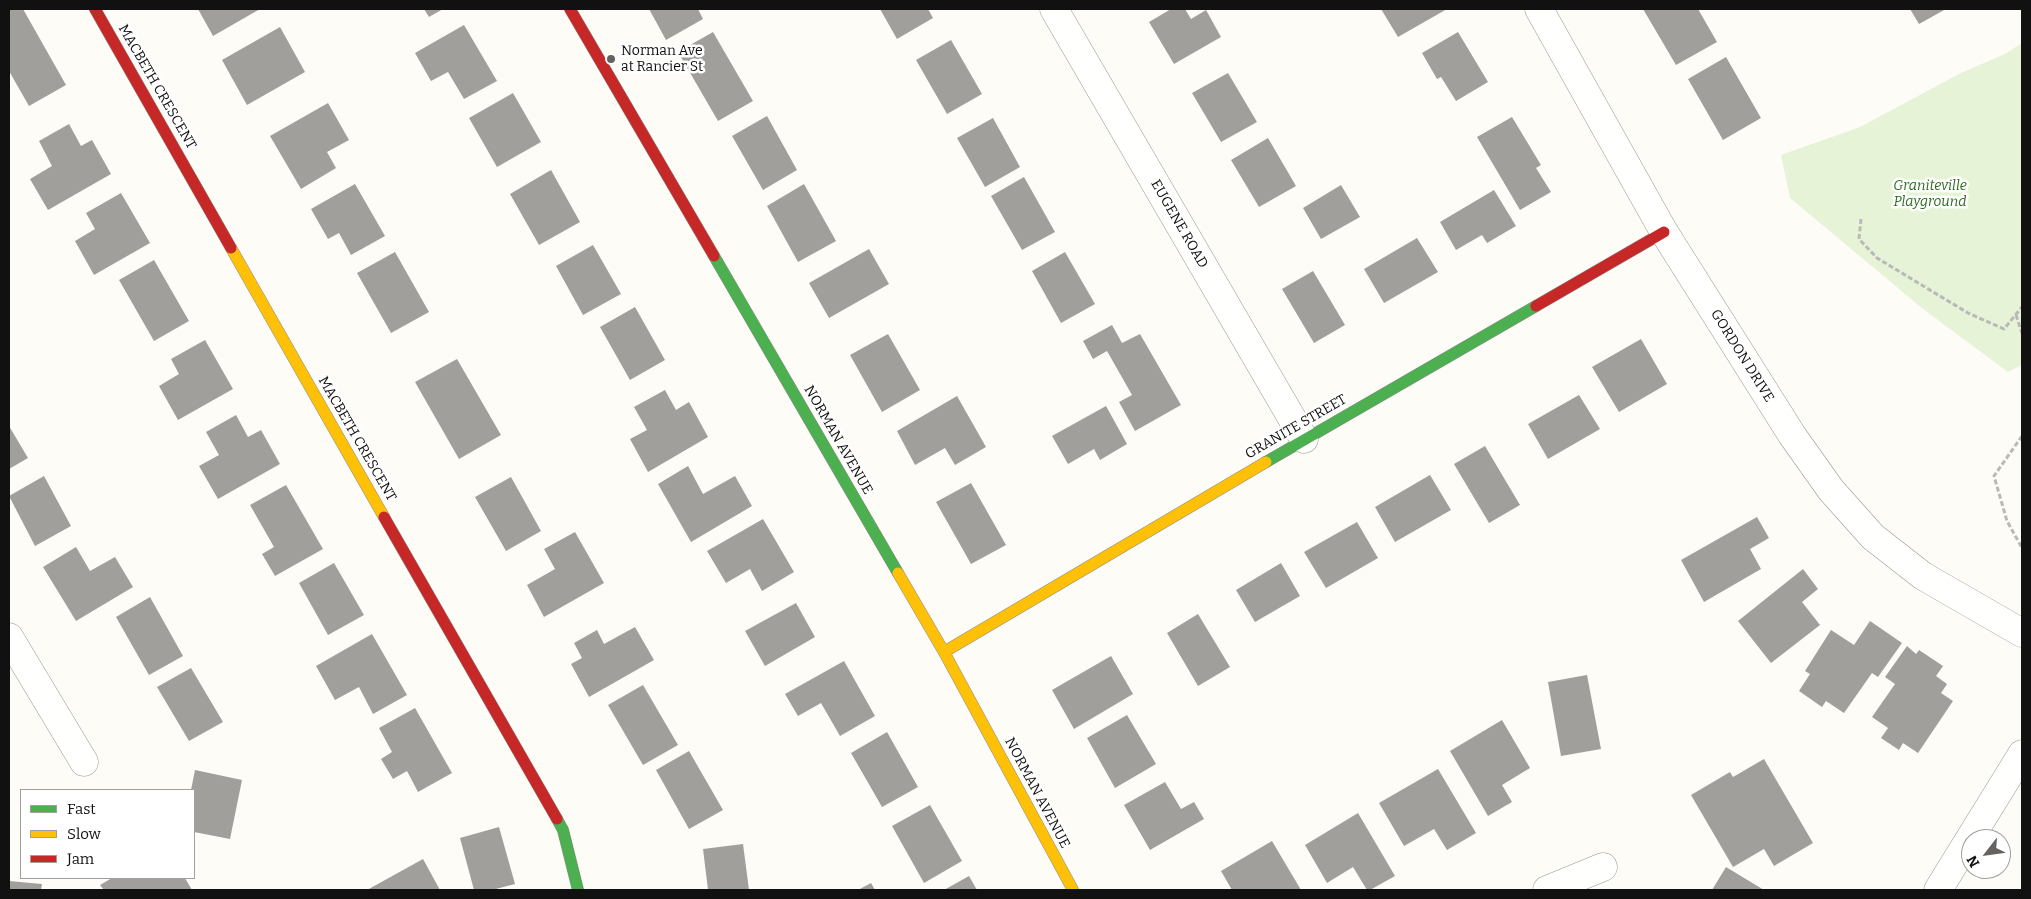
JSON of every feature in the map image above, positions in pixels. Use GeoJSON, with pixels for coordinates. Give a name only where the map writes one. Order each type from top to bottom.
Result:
{"type":"FeatureCollection","features":[{"type":"Feature","properties":{"kind":"street","name":"MACBETH CRESCENT"},"geometry":{"type":"LineString","coordinates":[[95,9],[563,830],[578,890]]}},
{"type":"Feature","properties":{"kind":"street","name":"NORMAN AVENUE"},"geometry":{"type":"LineString","coordinates":[[570,9],[944,652],[1073,890]]}},
{"type":"Feature","properties":{"kind":"street","name":"EUGENE ROAD"},"geometry":{"type":"LineString","coordinates":[[1054,9],[1304,439]]}},
{"type":"Feature","properties":{"kind":"street","name":"GORDON DRIVE"},"geometry":{"type":"LineString","coordinates":[[1539,9],[1664,232],[1792,435],[1831,490],[1873,537],[1923,576],[2022,633]]}},
{"type":"Feature","properties":{"kind":"street","name":"GRANITE STREET"},"geometry":{"type":"LineString","coordinates":[[944,652],[1304,439],[1664,232]]}},
{"type":"Feature","properties":{"kind":"street"},"geometry":{"type":"LineString","coordinates":[[9,637],[84,762]]}},
{"type":"Feature","properties":{"kind":"street"},"geometry":{"type":"LineString","coordinates":[[1938,890],[2022,754]]}},
{"type":"Feature","properties":{"kind":"street"},"geometry":{"type":"LineString","coordinates":[[1547,890],[1604,867]]}},
{"type":"Feature","properties":{"kind":"path"},"geometry":{"type":"LineString","coordinates":[[1861,219],[1858,239],[1877,258],[1968,314],[2004,329],[2022,307]]}},
{"type":"Feature","properties":{"kind":"path"},"geometry":{"type":"LineString","coordinates":[[2016,315],[2022,333]]}},
{"type":"Feature","properties":{"kind":"path"},"geometry":{"type":"LineString","coordinates":[[2022,436],[1994,476],[2007,520],[2022,548]]}},
{"type":"Feature","properties":{"kind":"green space","name":"Graniteville Playground"},"geometry":{"type":"Polygon","coordinates":[[[2022,43],[2022,365],[2008,372],[1923,309],[1790,198],[1781,155],[1860,127],[1961,73],[2005,54],[2022,43]]]}},
{"type":"Feature","properties":{"kind":"building"},"geometry":{"type":"Polygon","coordinates":[[[9,9],[23,9],[66,85],[29,106],[9,71],[9,9]]]}},
{"type":"Feature","properties":{"kind":"building"},"geometry":{"type":"Polygon","coordinates":[[[198,9],[260,9],[213,36],[198,9]]]}},
{"type":"Feature","properties":{"kind":"building"},"geometry":{"type":"Polygon","coordinates":[[[424,9],[443,9],[429,17],[424,9]]]}},
{"type":"Feature","properties":{"kind":"building"},"geometry":{"type":"Polygon","coordinates":[[[649,9],[698,9],[703,19],[666,40],[649,9]]]}},
{"type":"Feature","properties":{"kind":"building"},"geometry":{"type":"Polygon","coordinates":[[[880,9],[928,9],[933,18],[897,39],[880,9]]]}},
{"type":"Feature","properties":{"kind":"building"},"geometry":{"type":"Polygon","coordinates":[[[1171,9],[1185,9],[1191,19],[1206,10],[1221,37],[1174,64],[1149,22],[1171,9]]]}},
{"type":"Feature","properties":{"kind":"building"},"geometry":{"type":"Polygon","coordinates":[[[1381,9],[1447,9],[1398,37],[1381,9]]]}},
{"type":"Feature","properties":{"kind":"building"},"geometry":{"type":"Polygon","coordinates":[[[1643,9],[1698,9],[1717,42],[1676,65],[1643,9]]]}},
{"type":"Feature","properties":{"kind":"building"},"geometry":{"type":"Polygon","coordinates":[[[1910,9],[1946,9],[1919,24],[1910,9]]]}},
{"type":"Feature","properties":{"kind":"building"},"geometry":{"type":"Polygon","coordinates":[[[464,25],[497,81],[464,99],[448,72],[431,81],[415,53],[464,25]]]}},
{"type":"Feature","properties":{"kind":"building"},"geometry":{"type":"Polygon","coordinates":[[[280,27],[305,72],[247,105],[222,60],[280,27]]]}},
{"type":"Feature","properties":{"kind":"building"},"geometry":{"type":"Polygon","coordinates":[[[713,32],[753,101],[718,121],[678,52],[713,32]]]}},
{"type":"Feature","properties":{"kind":"building"},"geometry":{"type":"Polygon","coordinates":[[[1458,32],[1488,82],[1456,101],[1441,77],[1437,79],[1422,53],[1458,32]]]}},
{"type":"Feature","properties":{"kind":"building"},"geometry":{"type":"Polygon","coordinates":[[[951,40],[982,94],[947,114],[916,60],[951,40]]]}},
{"type":"Feature","properties":{"kind":"building"},"geometry":{"type":"Polygon","coordinates":[[[1726,57],[1761,118],[1723,140],[1688,79],[1726,57]]]}},
{"type":"Feature","properties":{"kind":"building"},"geometry":{"type":"Polygon","coordinates":[[[1228,73],[1257,122],[1221,142],[1192,93],[1228,73]]]}},
{"type":"Feature","properties":{"kind":"building"},"geometry":{"type":"Polygon","coordinates":[[[513,93],[541,142],[497,167],[469,118],[513,93]]]}},
{"type":"Feature","properties":{"kind":"building"},"geometry":{"type":"Polygon","coordinates":[[[328,103],[349,140],[327,152],[336,168],[301,189],[270,136],[328,103]]]}},
{"type":"Feature","properties":{"kind":"building"},"geometry":{"type":"Polygon","coordinates":[[[767,116],[797,170],[763,190],[732,136],[767,116]]]}},
{"type":"Feature","properties":{"kind":"building"},"geometry":{"type":"Polygon","coordinates":[[[1512,117],[1541,165],[1536,168],[1551,192],[1520,210],[1477,137],[1512,117]]]}},
{"type":"Feature","properties":{"kind":"building"},"geometry":{"type":"Polygon","coordinates":[[[993,118],[1020,167],[985,187],[957,138],[993,118]]]}},
{"type":"Feature","properties":{"kind":"building"},"geometry":{"type":"Polygon","coordinates":[[[69,124],[81,146],[92,140],[111,174],[48,210],[30,179],[52,166],[39,141],[69,124]]]}},
{"type":"Feature","properties":{"kind":"building"},"geometry":{"type":"Polygon","coordinates":[[[1268,138],[1296,186],[1259,207],[1231,160],[1268,138]]]}},
{"type":"Feature","properties":{"kind":"building"},"geometry":{"type":"Polygon","coordinates":[[[551,170],[580,222],[539,245],[510,194],[551,170]]]}},
{"type":"Feature","properties":{"kind":"building"},"geometry":{"type":"Polygon","coordinates":[[[1024,177],[1055,232],[1022,250],[991,196],[1024,177]]]}},
{"type":"Feature","properties":{"kind":"building"},"geometry":{"type":"Polygon","coordinates":[[[355,184],[385,236],[351,255],[339,233],[328,239],[311,209],[355,184]]]}},
{"type":"Feature","properties":{"kind":"building"},"geometry":{"type":"Polygon","coordinates":[[[804,184],[836,241],[798,262],[767,206],[804,184]]]}},
{"type":"Feature","properties":{"kind":"building"},"geometry":{"type":"Polygon","coordinates":[[[1341,185],[1360,217],[1321,239],[1303,208],[1341,185]]]}},
{"type":"Feature","properties":{"kind":"building"},"geometry":{"type":"Polygon","coordinates":[[[1494,190],[1516,226],[1487,243],[1482,235],[1456,250],[1440,222],[1494,190]]]}},
{"type":"Feature","properties":{"kind":"building"},"geometry":{"type":"Polygon","coordinates":[[[121,193],[150,243],[94,275],[75,241],[95,229],[86,213],[121,193]]]}},
{"type":"Feature","properties":{"kind":"building"},"geometry":{"type":"Polygon","coordinates":[[[1417,238],[1438,272],[1384,303],[1364,269],[1417,238]]]}},
{"type":"Feature","properties":{"kind":"building"},"geometry":{"type":"Polygon","coordinates":[[[593,245],[621,294],[583,315],[556,266],[593,245]]]}},
{"type":"Feature","properties":{"kind":"building"},"geometry":{"type":"Polygon","coordinates":[[[869,249],[889,284],[829,318],[809,283],[869,249]]]}},
{"type":"Feature","properties":{"kind":"building"},"geometry":{"type":"Polygon","coordinates":[[[395,252],[429,312],[391,333],[357,273],[395,252]]]}},
{"type":"Feature","properties":{"kind":"building"},"geometry":{"type":"Polygon","coordinates":[[[1065,252],[1095,304],[1061,323],[1032,271],[1065,252]]]}},
{"type":"Feature","properties":{"kind":"building"},"geometry":{"type":"Polygon","coordinates":[[[154,260],[189,321],[154,341],[119,280],[154,260]]]}},
{"type":"Feature","properties":{"kind":"building"},"geometry":{"type":"Polygon","coordinates":[[[1313,271],[1345,325],[1314,343],[1282,289],[1313,271]]]}},
{"type":"Feature","properties":{"kind":"building"},"geometry":{"type":"Polygon","coordinates":[[[635,307],[665,360],[630,380],[600,327],[635,307]]]}},
{"type":"Feature","properties":{"kind":"building"},"geometry":{"type":"Polygon","coordinates":[[[1112,325],[1122,343],[1140,334],[1181,405],[1135,431],[1119,402],[1132,395],[1107,351],[1093,359],[1083,341],[1112,325]]]}},
{"type":"Feature","properties":{"kind":"building"},"geometry":{"type":"Polygon","coordinates":[[[888,334],[920,390],[882,412],[850,355],[888,334]]]}},
{"type":"Feature","properties":{"kind":"building"},"geometry":{"type":"Polygon","coordinates":[[[1641,339],[1667,384],[1619,412],[1592,367],[1641,339]]]}},
{"type":"Feature","properties":{"kind":"building"},"geometry":{"type":"Polygon","coordinates":[[[205,340],[233,389],[178,420],[159,386],[179,374],[171,359],[205,340]]]}},
{"type":"Feature","properties":{"kind":"building"},"geometry":{"type":"Polygon","coordinates":[[[457,359],[501,435],[459,459],[415,382],[457,359]]]}},
{"type":"Feature","properties":{"kind":"building"},"geometry":{"type":"Polygon","coordinates":[[[665,390],[676,410],[689,402],[708,437],[648,472],[630,439],[647,430],[634,407],[665,390]]]}},
{"type":"Feature","properties":{"kind":"building"},"geometry":{"type":"Polygon","coordinates":[[[1579,395],[1600,429],[1548,459],[1528,424],[1579,395]]]}},
{"type":"Feature","properties":{"kind":"building"},"geometry":{"type":"Polygon","coordinates":[[[957,396],[986,447],[955,465],[945,448],[915,465],[897,431],[957,396]]]}},
{"type":"Feature","properties":{"kind":"building"},"geometry":{"type":"Polygon","coordinates":[[[1106,406],[1127,444],[1100,460],[1094,449],[1068,464],[1052,436],[1106,406]]]}},
{"type":"Feature","properties":{"kind":"building"},"geometry":{"type":"Polygon","coordinates":[[[236,415],[248,437],[261,430],[280,464],[218,499],[199,466],[219,455],[206,432],[236,415]]]}},
{"type":"Feature","properties":{"kind":"building"},"geometry":{"type":"Polygon","coordinates":[[[9,426],[28,458],[9,469],[9,426]]]}},
{"type":"Feature","properties":{"kind":"building"},"geometry":{"type":"Polygon","coordinates":[[[1485,446],[1520,505],[1489,523],[1454,464],[1485,446]]]}},
{"type":"Feature","properties":{"kind":"building"},"geometry":{"type":"Polygon","coordinates":[[[688,466],[703,494],[735,476],[752,506],[691,542],[658,484],[688,466]]]}},
{"type":"Feature","properties":{"kind":"building"},"geometry":{"type":"Polygon","coordinates":[[[1430,475],[1451,510],[1395,542],[1375,507],[1430,475]]]}},
{"type":"Feature","properties":{"kind":"building"},"geometry":{"type":"Polygon","coordinates":[[[44,476],[71,526],[35,546],[9,496],[44,476]]]}},
{"type":"Feature","properties":{"kind":"building"},"geometry":{"type":"Polygon","coordinates":[[[511,477],[541,531],[506,551],[475,497],[511,477]]]}},
{"type":"Feature","properties":{"kind":"building"},"geometry":{"type":"Polygon","coordinates":[[[971,483],[1006,545],[971,564],[936,502],[971,483]]]}},
{"type":"Feature","properties":{"kind":"building"},"geometry":{"type":"Polygon","coordinates":[[[286,485],[323,549],[275,576],[262,554],[274,547],[250,505],[286,485]]]}},
{"type":"Feature","properties":{"kind":"building"},"geometry":{"type":"Polygon","coordinates":[[[1757,517],[1769,538],[1750,549],[1761,569],[1704,602],[1681,560],[1757,517]]]}},
{"type":"Feature","properties":{"kind":"building"},"geometry":{"type":"Polygon","coordinates":[[[763,519],[794,572],[762,591],[750,569],[726,583],[707,551],[763,519]]]}},
{"type":"Feature","properties":{"kind":"building"},"geometry":{"type":"Polygon","coordinates":[[[1357,522],[1378,558],[1326,588],[1304,552],[1357,522]]]}},
{"type":"Feature","properties":{"kind":"building"},"geometry":{"type":"Polygon","coordinates":[[[575,532],[604,583],[544,617],[527,585],[555,569],[544,549],[575,532]]]}},
{"type":"Feature","properties":{"kind":"building"},"geometry":{"type":"Polygon","coordinates":[[[76,547],[90,571],[115,557],[133,587],[76,621],[43,567],[76,547]]]}},
{"type":"Feature","properties":{"kind":"building"},"geometry":{"type":"Polygon","coordinates":[[[334,563],[364,615],[328,635],[299,583],[334,563]]]}},
{"type":"Feature","properties":{"kind":"building"},"geometry":{"type":"Polygon","coordinates":[[[1281,563],[1300,596],[1255,622],[1236,590],[1281,563]]]}},
{"type":"Feature","properties":{"kind":"building"},"geometry":{"type":"Polygon","coordinates":[[[1803,569],[1818,589],[1802,602],[1820,625],[1771,663],[1738,621],[1803,569]]]}},
{"type":"Feature","properties":{"kind":"building"},"geometry":{"type":"Polygon","coordinates":[[[150,597],[183,656],[149,675],[116,617],[150,597]]]}},
{"type":"Feature","properties":{"kind":"building"},"geometry":{"type":"Polygon","coordinates":[[[796,603],[815,637],[765,666],[745,631],[796,603]]]}},
{"type":"Feature","properties":{"kind":"building"},"geometry":{"type":"Polygon","coordinates":[[[1198,614],[1230,667],[1198,686],[1167,633],[1198,614]]]}},
{"type":"Feature","properties":{"kind":"building"},"geometry":{"type":"Polygon","coordinates":[[[1870,621],[1902,643],[1878,677],[1872,673],[1844,713],[1826,701],[1822,707],[1799,691],[1810,674],[1805,671],[1831,630],[1854,645],[1870,621]]]}},
{"type":"Feature","properties":{"kind":"building"},"geometry":{"type":"Polygon","coordinates":[[[635,627],[654,660],[589,697],[571,664],[582,658],[574,643],[597,630],[604,644],[635,627]]]}},
{"type":"Feature","properties":{"kind":"building"},"geometry":{"type":"Polygon","coordinates":[[[372,634],[407,695],[373,714],[359,687],[335,700],[316,666],[372,634]]]}},
{"type":"Feature","properties":{"kind":"building"},"geometry":{"type":"Polygon","coordinates":[[[1907,646],[1916,654],[1919,650],[1943,666],[1936,676],[1947,684],[1941,693],[1953,701],[1918,753],[1903,743],[1899,750],[1881,738],[1888,728],[1872,717],[1895,684],[1885,677],[1907,646]]]}},
{"type":"Feature","properties":{"kind":"building"},"geometry":{"type":"Polygon","coordinates":[[[1111,656],[1133,694],[1074,729],[1052,690],[1111,656]]]}},
{"type":"Feature","properties":{"kind":"building"},"geometry":{"type":"Polygon","coordinates":[[[844,661],[875,716],[840,736],[821,703],[798,716],[785,694],[844,661]]]}},
{"type":"Feature","properties":{"kind":"building"},"geometry":{"type":"Polygon","coordinates":[[[191,668],[223,722],[189,741],[157,687],[191,668]]]}},
{"type":"Feature","properties":{"kind":"building"},"geometry":{"type":"Polygon","coordinates":[[[1587,675],[1601,749],[1561,756],[1548,682],[1587,675]]]}},
{"type":"Feature","properties":{"kind":"building"},"geometry":{"type":"Polygon","coordinates":[[[643,685],[678,745],[643,765],[608,705],[643,685]]]}},
{"type":"Feature","properties":{"kind":"building"},"geometry":{"type":"Polygon","coordinates":[[[415,708],[452,773],[418,792],[407,771],[393,779],[381,759],[392,752],[379,728],[415,708]]]}},
{"type":"Feature","properties":{"kind":"building"},"geometry":{"type":"Polygon","coordinates":[[[1127,715],[1156,764],[1115,788],[1087,738],[1127,715]]]}},
{"type":"Feature","properties":{"kind":"building"},"geometry":{"type":"Polygon","coordinates":[[[1502,720],[1530,768],[1502,785],[1512,802],[1488,816],[1450,751],[1502,720]]]}},
{"type":"Feature","properties":{"kind":"building"},"geometry":{"type":"Polygon","coordinates":[[[887,732],[918,787],[882,807],[851,753],[887,732]]]}},
{"type":"Feature","properties":{"kind":"building"},"geometry":{"type":"Polygon","coordinates":[[[689,751],[723,810],[689,829],[656,770],[689,751]]]}},
{"type":"Feature","properties":{"kind":"building"},"geometry":{"type":"Polygon","coordinates":[[[1764,759],[1813,843],[1774,866],[1764,849],[1733,867],[1691,795],[1730,772],[1733,777],[1764,759]]]}},
{"type":"Feature","properties":{"kind":"building"},"geometry":{"type":"Polygon","coordinates":[[[1438,769],[1476,833],[1447,850],[1434,829],[1404,846],[1379,803],[1438,769]]]}},
{"type":"Feature","properties":{"kind":"building"},"geometry":{"type":"Polygon","coordinates":[[[195,770],[242,780],[230,839],[195,832],[195,789],[191,789],[195,770]]]}},
{"type":"Feature","properties":{"kind":"building"},"geometry":{"type":"Polygon","coordinates":[[[1165,782],[1181,809],[1194,802],[1204,819],[1150,850],[1124,805],[1165,782]]]}},
{"type":"Feature","properties":{"kind":"building"},"geometry":{"type":"Polygon","coordinates":[[[930,805],[962,861],[924,883],[892,826],[930,805]]]}},
{"type":"Feature","properties":{"kind":"building"},"geometry":{"type":"Polygon","coordinates":[[[1358,813],[1395,876],[1370,890],[1367,890],[1353,867],[1327,883],[1305,845],[1358,813]]]}},
{"type":"Feature","properties":{"kind":"building"},"geometry":{"type":"Polygon","coordinates":[[[499,827],[515,884],[492,890],[474,890],[460,838],[499,827]]]}},
{"type":"Feature","properties":{"kind":"building"},"geometry":{"type":"Polygon","coordinates":[[[1272,841],[1301,890],[1232,890],[1221,871],[1272,841]]]}},
{"type":"Feature","properties":{"kind":"building"},"geometry":{"type":"Polygon","coordinates":[[[743,844],[749,890],[708,890],[703,849],[743,844]]]}},
{"type":"Feature","properties":{"kind":"building"},"geometry":{"type":"Polygon","coordinates":[[[423,859],[440,890],[367,890],[423,859]]]}},
{"type":"Feature","properties":{"kind":"building"},"geometry":{"type":"Polygon","coordinates":[[[1726,867],[1764,890],[1712,890],[1726,867]]]}},
{"type":"Feature","properties":{"kind":"building"},"geometry":{"type":"Polygon","coordinates":[[[969,876],[977,890],[944,890],[969,876]]]}},
{"type":"Feature","properties":{"kind":"building"},"geometry":{"type":"Polygon","coordinates":[[[110,879],[186,879],[192,890],[104,890],[100,885],[110,879]]]}},
{"type":"Feature","properties":{"kind":"building"},"geometry":{"type":"Polygon","coordinates":[[[9,881],[42,884],[41,890],[9,890],[9,881]]]}},
{"type":"Feature","properties":{"kind":"building"},"geometry":{"type":"Polygon","coordinates":[[[871,883],[875,890],[858,890],[871,883]]]}},
{"type":"Feature","properties":{"kind":"traffic: fast"},"geometry":{"type":"LineString","coordinates":[[714,256],[898,573]]}},
{"type":"Feature","properties":{"kind":"traffic: fast"},"geometry":{"type":"LineString","coordinates":[[1266,462],[1536,306]]}},
{"type":"Feature","properties":{"kind":"traffic: fast"},"geometry":{"type":"LineString","coordinates":[[557,819],[563,830],[578,890]]}},
{"type":"Feature","properties":{"kind":"traffic: slow"},"geometry":{"type":"LineString","coordinates":[[231,248],[384,517]]}},
{"type":"Feature","properties":{"kind":"traffic: slow"},"geometry":{"type":"LineString","coordinates":[[944,652],[1266,462]]}},
{"type":"Feature","properties":{"kind":"traffic: slow"},"geometry":{"type":"LineString","coordinates":[[898,573],[944,652],[1073,890]]}},
{"type":"Feature","properties":{"kind":"traffic: jam"},"geometry":{"type":"LineString","coordinates":[[95,9],[231,248]]}},
{"type":"Feature","properties":{"kind":"traffic: jam"},"geometry":{"type":"LineString","coordinates":[[570,9],[714,256]]}},
{"type":"Feature","properties":{"kind":"traffic: jam"},"geometry":{"type":"LineString","coordinates":[[1536,306],[1664,232]]}},
{"type":"Feature","properties":{"kind":"traffic: jam"},"geometry":{"type":"LineString","coordinates":[[384,517],[557,819]]}},
{"type":"Feature","properties":{"kind":"place","name":"Norman Ave at Rancier St"},"geometry":{"type":"Point","coordinates":[611,59]}}]}
